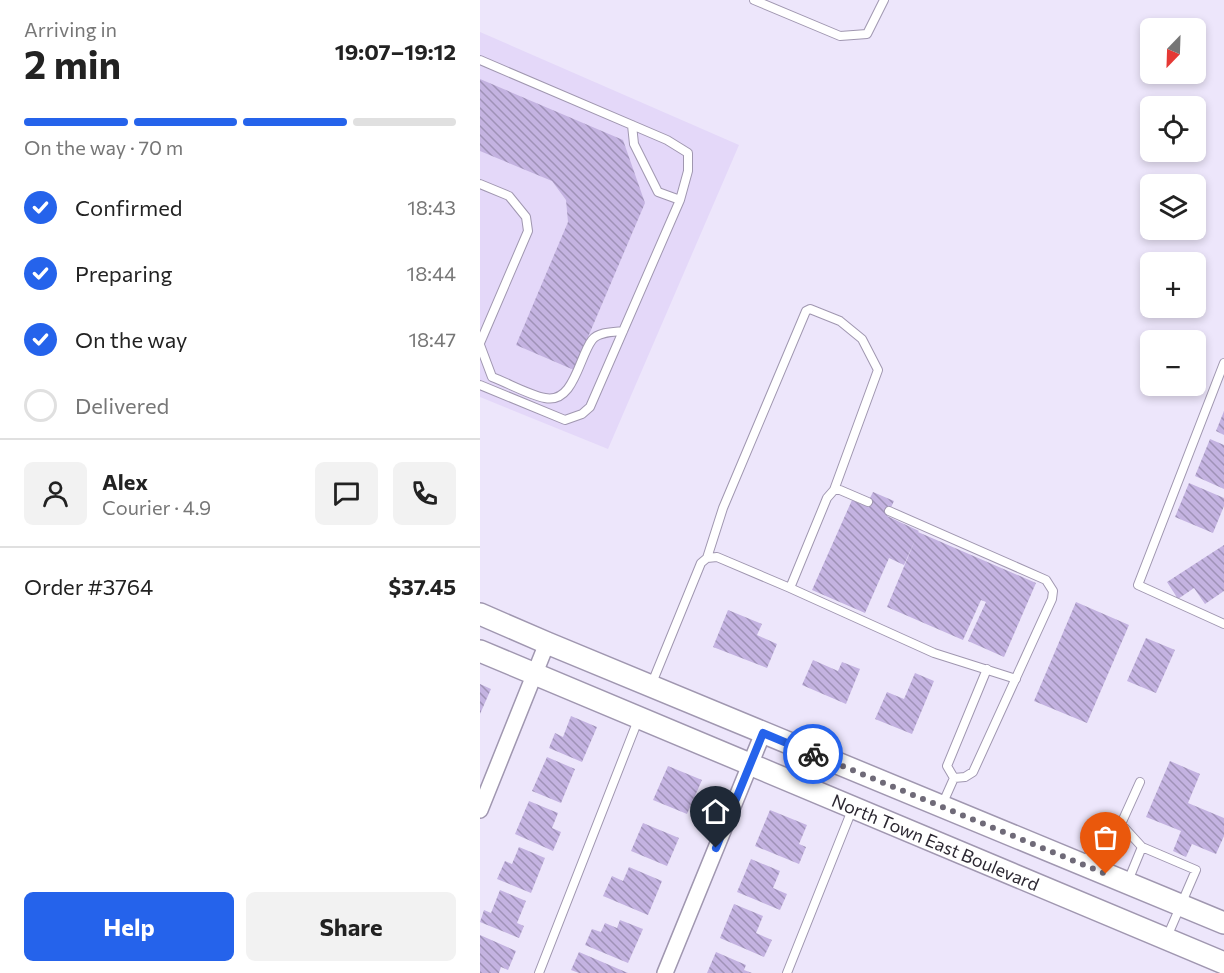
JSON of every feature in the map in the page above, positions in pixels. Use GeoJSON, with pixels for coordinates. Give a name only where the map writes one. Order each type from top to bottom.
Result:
{"type":"FeatureCollection","features":[{"type":"Feature","properties":{"kind":"main road","name":"North Town East Boulevard"},"geometry":{"type":"LineString","coordinates":[[480,614],[547,644],[1224,923]]}},
{"type":"Feature","properties":{"kind":"main road","name":"North Town East Boulevard"},"geometry":{"type":"LineString","coordinates":[[480,651],[1224,963]]}},
{"type":"Feature","properties":{"kind":"main road"},"geometry":{"type":"LineString","coordinates":[[927,839],[942,807]]}},
{"type":"Feature","properties":{"kind":"street"},"geometry":{"type":"LineString","coordinates":[[480,810],[547,644]]}},
{"type":"Feature","properties":{"kind":"street"},"geometry":{"type":"LineString","coordinates":[[665,973],[763,733]]}},
{"type":"Feature","properties":{"kind":"lane"},"geometry":{"type":"LineString","coordinates":[[754,0],[840,36],[867,34],[884,0]]}},
{"type":"Feature","properties":{"kind":"lane"},"geometry":{"type":"LineString","coordinates":[[480,60],[667,140],[688,153],[688,171],[680,200],[590,407],[582,414],[565,420],[480,385]]}},
{"type":"Feature","properties":{"kind":"lane"},"geometry":{"type":"LineString","coordinates":[[632,125],[634,144],[658,192],[680,200]]}},
{"type":"Feature","properties":{"kind":"lane"},"geometry":{"type":"LineString","coordinates":[[480,184],[509,196],[526,217],[528,231],[480,344],[492,377],[546,399],[563,395],[571,384],[592,339],[606,332],[622,331]]}},
{"type":"Feature","properties":{"kind":"lane"},"geometry":{"type":"LineString","coordinates":[[651,686],[701,563],[706,558],[728,497],[806,311],[810,309],[840,321],[862,339],[878,370],[834,490],[826,498],[790,588]]}},
{"type":"Feature","properties":{"kind":"lane"},"geometry":{"type":"LineString","coordinates":[[1224,363],[1138,585],[1224,624]]}},
{"type":"Feature","properties":{"kind":"lane"},"geometry":{"type":"LineString","coordinates":[[834,490],[840,490],[868,502]]}},
{"type":"Feature","properties":{"kind":"lane"},"geometry":{"type":"LineString","coordinates":[[889,512],[1046,580],[1053,591],[1052,599],[973,772],[965,777],[954,778]]}},
{"type":"Feature","properties":{"kind":"lane"},"geometry":{"type":"LineString","coordinates":[[706,558],[717,557],[934,653],[1016,679]]}},
{"type":"Feature","properties":{"kind":"lane"},"geometry":{"type":"LineString","coordinates":[[954,778],[947,766],[987,669]]}},
{"type":"Feature","properties":{"kind":"lane"},"geometry":{"type":"LineString","coordinates":[[539,973],[639,718]]}},
{"type":"Feature","properties":{"kind":"lane"},"geometry":{"type":"LineString","coordinates":[[942,807],[954,778]]}},
{"type":"Feature","properties":{"kind":"lane"},"geometry":{"type":"LineString","coordinates":[[1085,866],[1094,845],[1121,824],[1140,782]]}},
{"type":"Feature","properties":{"kind":"lane"},"geometry":{"type":"LineString","coordinates":[[788,973],[853,808]]}},
{"type":"Feature","properties":{"kind":"lane"},"geometry":{"type":"LineString","coordinates":[[1121,824],[1142,847],[1196,870],[1167,939]]}},
{"type":"Feature","properties":{"kind":"lane"},"geometry":{"type":"LineString","coordinates":[[1127,883],[1142,847]]}},
{"type":"Feature","properties":{"kind":"shaded area"},"geometry":{"type":"Polygon","coordinates":[[[480,32],[739,145],[608,449],[480,397],[480,32]]]}},
{"type":"Feature","properties":{"kind":"building"},"geometry":{"type":"Polygon","coordinates":[[[480,79],[623,140],[645,203],[574,370],[516,345],[568,222],[566,200],[552,181],[480,151],[480,79]]]}},
{"type":"Feature","properties":{"kind":"building"},"geometry":{"type":"Polygon","coordinates":[[[1224,411],[1224,435],[1216,431],[1224,411]]]}},
{"type":"Feature","properties":{"kind":"building"},"geometry":{"type":"Polygon","coordinates":[[[1210,439],[1224,445],[1224,489],[1195,476],[1210,439]]]}},
{"type":"Feature","properties":{"kind":"building"},"geometry":{"type":"Polygon","coordinates":[[[1189,483],[1224,498],[1224,506],[1213,533],[1175,517],[1189,483]]]}},
{"type":"Feature","properties":{"kind":"building"},"geometry":{"type":"Polygon","coordinates":[[[873,492],[894,501],[887,516],[918,532],[1036,583],[1004,657],[968,641],[986,602],[981,600],[963,640],[887,607],[916,538],[904,565],[889,558],[865,613],[812,590],[852,500],[866,506],[873,492]]]}},
{"type":"Feature","properties":{"kind":"building"},"geometry":{"type":"Polygon","coordinates":[[[1224,545],[1224,591],[1205,604],[1194,588],[1178,599],[1167,582],[1224,545]]]}},
{"type":"Feature","properties":{"kind":"building"},"geometry":{"type":"Polygon","coordinates":[[[1076,602],[1129,625],[1087,723],[1034,701],[1076,602]]]}},
{"type":"Feature","properties":{"kind":"building"},"geometry":{"type":"Polygon","coordinates":[[[728,610],[762,624],[757,635],[777,644],[767,668],[713,647],[728,610]]]}},
{"type":"Feature","properties":{"kind":"building"},"geometry":{"type":"Polygon","coordinates":[[[1146,638],[1175,650],[1156,693],[1127,681],[1146,638]]]}},
{"type":"Feature","properties":{"kind":"building"},"geometry":{"type":"Polygon","coordinates":[[[813,660],[838,671],[842,662],[860,669],[846,704],[802,685],[813,660]]]}},
{"type":"Feature","properties":{"kind":"building"},"geometry":{"type":"Polygon","coordinates":[[[915,673],[934,681],[912,734],[875,719],[887,692],[904,699],[915,673]]]}},
{"type":"Feature","properties":{"kind":"building"},"geometry":{"type":"Polygon","coordinates":[[[480,684],[491,689],[480,714],[480,684]]]}},
{"type":"Feature","properties":{"kind":"building"},"geometry":{"type":"Polygon","coordinates":[[[571,716],[597,727],[582,762],[549,748],[555,733],[563,737],[571,716]]]}},
{"type":"Feature","properties":{"kind":"building"},"geometry":{"type":"Polygon","coordinates":[[[547,757],[575,769],[561,803],[532,791],[547,757]]]}},
{"type":"Feature","properties":{"kind":"building"},"geometry":{"type":"Polygon","coordinates":[[[1170,761],[1200,774],[1188,803],[1224,818],[1224,836],[1216,854],[1192,844],[1186,857],[1173,851],[1181,831],[1146,817],[1170,761]]]}},
{"type":"Feature","properties":{"kind":"building"},"geometry":{"type":"Polygon","coordinates":[[[668,766],[702,780],[687,814],[653,800],[668,766]]]}},
{"type":"Feature","properties":{"kind":"building"},"geometry":{"type":"Polygon","coordinates":[[[529,801],[558,813],[552,828],[561,832],[553,851],[515,834],[529,801]]]}},
{"type":"Feature","properties":{"kind":"building"},"geometry":{"type":"Polygon","coordinates":[[[770,810],[807,825],[799,844],[806,847],[799,864],[755,846],[770,810]]]}},
{"type":"Feature","properties":{"kind":"building"},"geometry":{"type":"Polygon","coordinates":[[[643,823],[679,838],[667,866],[631,851],[643,823]]]}},
{"type":"Feature","properties":{"kind":"building"},"geometry":{"type":"Polygon","coordinates":[[[519,847],[545,858],[531,893],[497,879],[505,861],[512,864],[519,847]]]}},
{"type":"Feature","properties":{"kind":"building"},"geometry":{"type":"Polygon","coordinates":[[[751,859],[780,871],[773,888],[787,894],[780,910],[737,892],[751,859]]]}},
{"type":"Feature","properties":{"kind":"building"},"geometry":{"type":"Polygon","coordinates":[[[629,867],[662,881],[648,915],[603,896],[612,876],[623,881],[629,867]]]}},
{"type":"Feature","properties":{"kind":"building"},"geometry":{"type":"Polygon","coordinates":[[[500,890],[526,901],[517,923],[524,926],[519,938],[480,922],[484,910],[491,913],[500,890]]]}},
{"type":"Feature","properties":{"kind":"building"},"geometry":{"type":"Polygon","coordinates":[[[734,904],[763,916],[756,933],[772,940],[764,957],[720,938],[734,904]]]}},
{"type":"Feature","properties":{"kind":"building"},"geometry":{"type":"Polygon","coordinates":[[[620,920],[643,929],[628,963],[585,945],[592,929],[601,932],[605,923],[617,928],[620,920]]]}},
{"type":"Feature","properties":{"kind":"building"},"geometry":{"type":"Polygon","coordinates":[[[480,935],[516,951],[508,970],[501,967],[499,973],[480,973],[480,935]]]}},
{"type":"Feature","properties":{"kind":"building"},"geometry":{"type":"Polygon","coordinates":[[[579,952],[628,973],[579,973],[571,970],[579,952]]]}},
{"type":"Feature","properties":{"kind":"building"},"geometry":{"type":"Polygon","coordinates":[[[716,952],[746,965],[744,970],[752,973],[707,973],[716,952]]]}},
{"type":"Feature","properties":{"kind":"way so far"},"geometry":{"type":"LineString","coordinates":[[813,754],[1106,874]]}},
{"type":"Feature","properties":{"kind":"route"},"geometry":{"type":"LineString","coordinates":[[716,848],[763,733],[813,754]]}}]}
